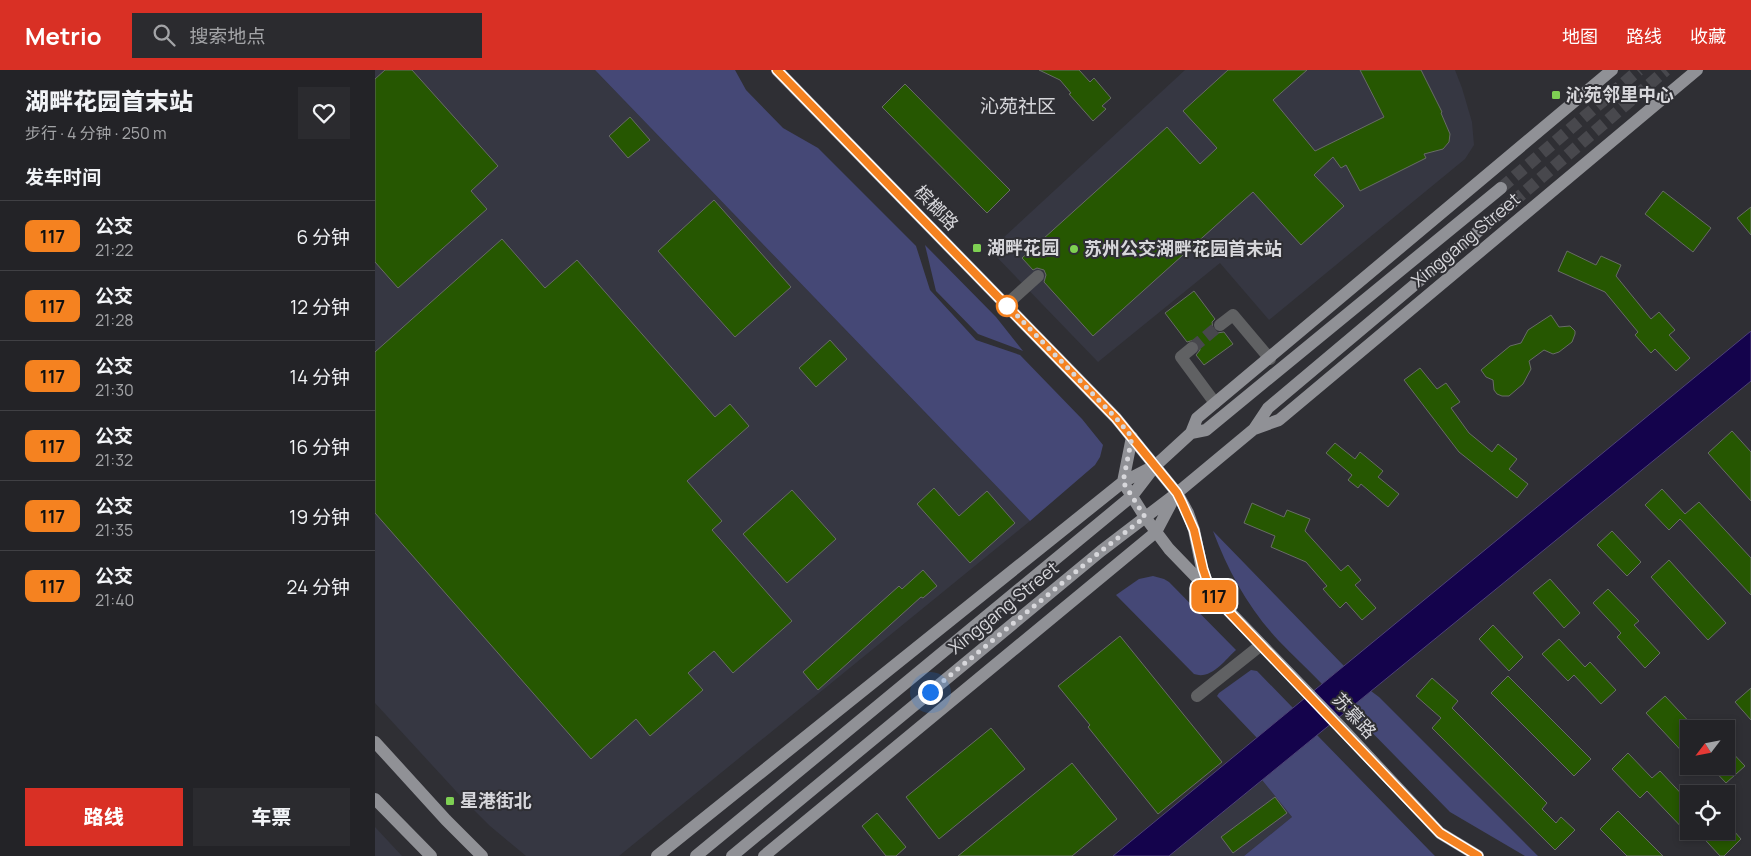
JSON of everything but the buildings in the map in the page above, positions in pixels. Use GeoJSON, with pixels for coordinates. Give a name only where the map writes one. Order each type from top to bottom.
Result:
{"type":"FeatureCollection","features":[{"type":"Feature","properties":{"kind":"main road","name":"槟榔路"},"geometry":{"type":"LineString","coordinates":[[777,70],[1006,304],[1132,437]]}},
{"type":"Feature","properties":{"kind":"main road","name":"Xinggang Street"},"geometry":{"type":"LineString","coordinates":[[696,856],[1132,496],[1155,466],[1191,433],[1197,418],[1270,359],[1612,70]]}},
{"type":"Feature","properties":{"kind":"main road","name":"Xinggang Street"},"geometry":{"type":"LineString","coordinates":[[732,856],[976,654],[1254,430],[1279,420],[1697,70]]}},
{"type":"Feature","properties":{"kind":"main road","name":"Xinggang Street"},"geometry":{"type":"LineString","coordinates":[[1191,433],[1207,430],[1501,188]]}},
{"type":"Feature","properties":{"kind":"main road","name":"Xinggang Street"},"geometry":{"type":"LineString","coordinates":[[1254,430],[1268,408],[1513,202]]}},
{"type":"Feature","properties":{"kind":"main road","name":"苏慕路"},"geometry":{"type":"LineString","coordinates":[[1132,437],[1177,493],[1194,530],[1211,593]]}},
{"type":"Feature","properties":{"kind":"main road"},"geometry":{"type":"LineString","coordinates":[[1123,482],[1132,437]]}},
{"type":"Feature","properties":{"kind":"main road"},"geometry":{"type":"LineString","coordinates":[[657,856],[1123,482],[1155,466]]}},
{"type":"Feature","properties":{"kind":"main road","name":"苏慕路"},"geometry":{"type":"LineString","coordinates":[[1123,482],[1145,517],[1169,549],[1440,833],[1478,856]]}},
{"type":"Feature","properties":{"kind":"main road"},"geometry":{"type":"LineString","coordinates":[[763,856],[1156,532],[1177,493]]}},
{"type":"Feature","properties":{"kind":"main road"},"geometry":{"type":"LineString","coordinates":[[375,742],[446,820],[482,856]]}},
{"type":"Feature","properties":{"kind":"main road"},"geometry":{"type":"LineString","coordinates":[[375,799],[431,856]]}},
{"type":"Feature","properties":{"kind":"lane"},"geometry":{"type":"LineString","coordinates":[[1006,304],[1038,276]]}},
{"type":"Feature","properties":{"kind":"lane"},"geometry":{"type":"LineString","coordinates":[[1220,326],[1233,315],[1270,359]]}},
{"type":"Feature","properties":{"kind":"lane"},"geometry":{"type":"LineString","coordinates":[[1191,348],[1181,357],[1215,404]]}},
{"type":"Feature","properties":{"kind":"lane"},"geometry":{"type":"LineString","coordinates":[[1197,696],[1261,645]]}},
{"type":"Feature","properties":{"kind":"shaded area"},"geometry":{"type":"Polygon","coordinates":[[[375,70],[595,70],[1030,521],[619,856],[526,856],[490,826],[466,802],[375,703],[375,70]]]}},
{"type":"Feature","properties":{"kind":"shaded area"},"geometry":{"type":"Polygon","coordinates":[[[595,70],[735,70],[746,90],[783,128],[818,148],[916,246],[930,290],[976,340],[1020,355],[1082,419],[1103,445],[1100,457],[1095,465],[1030,521],[595,70]]]}},
{"type":"Feature","properties":{"kind":"shaded area"},"geometry":{"type":"Polygon","coordinates":[[[1185,70],[1455,70],[1472,122],[1474,145],[1465,159],[1269,320],[1220,263],[1098,362],[990,250],[1185,70]]]}},
{"type":"Feature","properties":{"kind":"shaded area"},"geometry":{"type":"Polygon","coordinates":[[[925,245],[996,317],[1023,351],[978,334],[936,291],[925,245]]]}},
{"type":"Feature","properties":{"kind":"shaded area"},"geometry":{"type":"Polygon","coordinates":[[[1751,331],[1751,381],[1169,856],[1113,856],[1751,331]]]}},
{"type":"Feature","properties":{"kind":"shaded area"},"geometry":{"type":"Polygon","coordinates":[[[1213,531],[1344,666],[1322,684],[1283,646],[1267,628],[1240,589],[1225,561],[1213,531]]]}},
{"type":"Feature","properties":{"kind":"shaded area"},"geometry":{"type":"Polygon","coordinates":[[[1153,576],[1169,582],[1236,650],[1212,672],[1200,675],[1194,674],[1116,595],[1139,579],[1153,576]]]}},
{"type":"Feature","properties":{"kind":"shaded area"},"geometry":{"type":"Polygon","coordinates":[[[1251,670],[1257,671],[1293,708],[1257,738],[1217,696],[1251,670]]]}},
{"type":"Feature","properties":{"kind":"shaded area"},"geometry":{"type":"Polygon","coordinates":[[[1371,691],[1538,856],[1525,856],[1450,812],[1349,709],[1371,691]]]}},
{"type":"Feature","properties":{"kind":"shaded area"},"geometry":{"type":"Polygon","coordinates":[[[1317,735],[1435,856],[1244,856],[1292,817],[1262,780],[1317,735]]]}},
{"type":"Feature","properties":{"kind":"shaded area"},"geometry":{"type":"Polygon","coordinates":[[[1262,780],[1292,817],[1244,856],[1169,856],[1262,780]]]}},
{"type":"Feature","properties":{"kind":"shaded area"},"geometry":{"type":"Polygon","coordinates":[[[375,827],[402,856],[375,856],[375,827]]]}},
{"type":"Feature","properties":{"kind":"tunnel"},"geometry":{"type":"LineString","coordinates":[[1501,188],[1639,70]]}},
{"type":"Feature","properties":{"kind":"tunnel"},"geometry":{"type":"LineString","coordinates":[[1513,202],[1666,70]]}},
{"type":"Feature","properties":{"kind":"tunnel"},"geometry":{"type":"LineString","coordinates":[[1192,348],[1220,325]]}},
{"type":"Feature","properties":{"kind":"bus line","name":"117"},"geometry":{"type":"LineString","coordinates":[[777,70],[1116,418],[1132,437],[1177,493],[1194,530],[1198,553],[1211,593],[1440,833],[1478,856]]}},
{"type":"Feature","properties":{"kind":"place","name":"沁苑邻里中心"},"geometry":{"type":"Point","coordinates":[1556,95]}},
{"type":"Feature","properties":{"kind":"place","name":"湖畔花园"},"geometry":{"type":"Point","coordinates":[977,248]}},
{"type":"Feature","properties":{"kind":"place","name":"苏州公交湖畔花园首末站"},"geometry":{"type":"Point","coordinates":[1074,249]}},
{"type":"Feature","properties":{"kind":"place","name":"星港街北"},"geometry":{"type":"Point","coordinates":[450,801]}},
{"type":"Feature","properties":{"kind":"district","name":"沁苑社区"},"geometry":{"type":"Point","coordinates":[1018,106]}},
{"type":"Feature","properties":{"kind":"route"},"geometry":{"type":"LineString","coordinates":[[930,692],[1145,517],[1123,482],[1132,437],[1006,304],[1007,306]]}}]}
